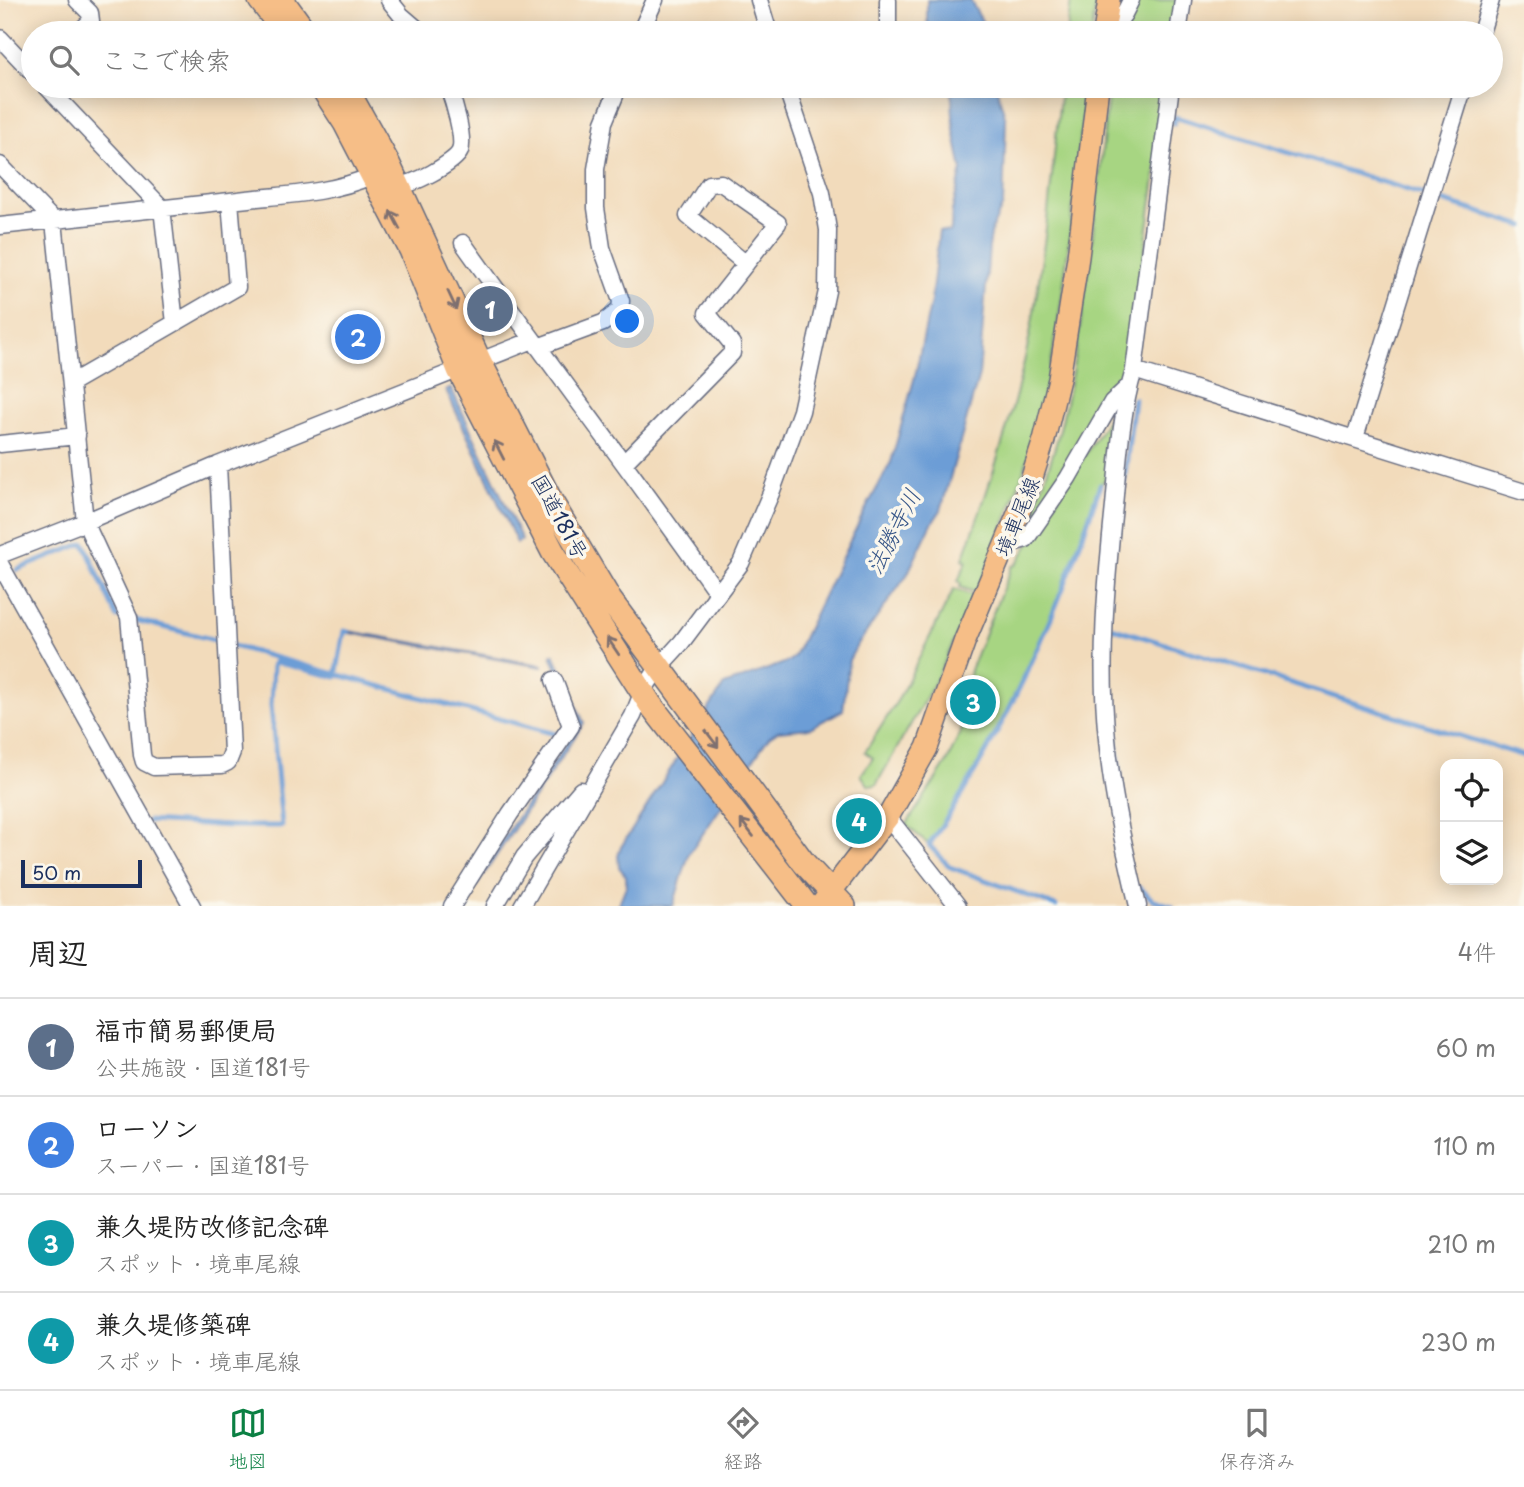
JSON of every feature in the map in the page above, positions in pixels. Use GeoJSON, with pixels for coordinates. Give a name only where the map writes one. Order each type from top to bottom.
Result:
{"type":"FeatureCollection","features":[{"type":"Feature","properties":{"kind":"highway"},"geometry":{"type":"LineString","coordinates":[[260,0],[276,21]]}},
{"type":"Feature","properties":{"kind":"highway"},"geometry":{"type":"LineString","coordinates":[[282,0],[297,21]]}},
{"type":"Feature","properties":{"kind":"highway","name":"国道181号"},"geometry":{"type":"LineString","coordinates":[[329,98],[345,123],[470,366],[610,600],[831,901]]}},
{"type":"Feature","properties":{"kind":"highway","name":"国道181号"},"geometry":{"type":"LineString","coordinates":[[352,98],[397,185],[470,366],[552,552],[646,697],[807,906]]}},
{"type":"Feature","properties":{"kind":"main road"},"geometry":{"type":"LineString","coordinates":[[1108,21],[1109,0]]}},
{"type":"Feature","properties":{"kind":"main road","name":"境車尾線"},"geometry":{"type":"LineString","coordinates":[[831,901],[888,817],[927,748],[965,640],[1028,491],[1059,379],[1097,98]]}},
{"type":"Feature","properties":{"kind":"street"},"geometry":{"type":"LineString","coordinates":[[77,0],[90,13],[91,21]]}},
{"type":"Feature","properties":{"kind":"street"},"geometry":{"type":"LineString","coordinates":[[388,0],[407,21]]}},
{"type":"Feature","properties":{"kind":"street"},"geometry":{"type":"LineString","coordinates":[[647,21],[655,0]]}},
{"type":"Feature","properties":{"kind":"street"},"geometry":{"type":"LineString","coordinates":[[759,0],[765,21]]}},
{"type":"Feature","properties":{"kind":"street"},"geometry":{"type":"LineString","coordinates":[[888,0],[888,21]]}},
{"type":"Feature","properties":{"kind":"street"},"geometry":{"type":"LineString","coordinates":[[1118,21],[1131,0]]}},
{"type":"Feature","properties":{"kind":"street"},"geometry":{"type":"LineString","coordinates":[[1180,21],[1183,0]]}},
{"type":"Feature","properties":{"kind":"street"},"geometry":{"type":"LineString","coordinates":[[1485,21],[1491,0]]}},
{"type":"Feature","properties":{"kind":"street"},"geometry":{"type":"LineString","coordinates":[[0,38],[21,60]]}},
{"type":"Feature","properties":{"kind":"street"},"geometry":{"type":"LineString","coordinates":[[57,98],[162,208],[175,323]]}},
{"type":"Feature","properties":{"kind":"street"},"geometry":{"type":"LineString","coordinates":[[0,226],[321,190],[352,184],[371,176],[397,185],[407,185],[454,158],[460,151],[461,140],[451,98]]}},
{"type":"Feature","properties":{"kind":"street"},"geometry":{"type":"LineString","coordinates":[[0,555],[218,465],[470,366],[603,323],[620,310],[621,301],[602,248],[596,195],[596,169],[604,121],[613,98]]}},
{"type":"Feature","properties":{"kind":"street"},"geometry":{"type":"LineString","coordinates":[[522,906],[638,706],[665,676],[681,643],[741,563],[801,411],[827,291],[828,230],[822,193],[790,98]]}},
{"type":"Feature","properties":{"kind":"street"},"geometry":{"type":"LineString","coordinates":[[1138,906],[1114,800],[1106,737],[1103,632],[1116,486],[1169,98]]}},
{"type":"Feature","properties":{"kind":"street"},"geometry":{"type":"LineString","coordinates":[[1355,438],[1460,98]]}},
{"type":"Feature","properties":{"kind":"street"},"geometry":{"type":"LineString","coordinates":[[0,166],[54,221],[85,522],[129,617],[144,762],[154,767],[222,765],[228,762],[232,752],[218,465]]}},
{"type":"Feature","properties":{"kind":"street"},"geometry":{"type":"LineString","coordinates":[[625,462],[732,354],[732,344],[707,313],[746,264],[778,223],[720,183],[709,184],[688,216],[746,264]]}},
{"type":"Feature","properties":{"kind":"street"},"geometry":{"type":"LineString","coordinates":[[71,383],[237,287],[230,201]]}},
{"type":"Feature","properties":{"kind":"street"},"geometry":{"type":"LineString","coordinates":[[463,243],[535,344],[625,462],[718,594]]}},
{"type":"Feature","properties":{"kind":"street"},"geometry":{"type":"LineString","coordinates":[[1134,370],[1524,492]]}},
{"type":"Feature","properties":{"kind":"street"},"geometry":{"type":"LineString","coordinates":[[1005,545],[1026,539],[1068,478],[1112,402],[1129,386]]}},
{"type":"Feature","properties":{"kind":"street"},"geometry":{"type":"LineString","coordinates":[[0,443],[76,436]]}},
{"type":"Feature","properties":{"kind":"street"},"geometry":{"type":"LineString","coordinates":[[0,564],[192,906]]}},
{"type":"Feature","properties":{"kind":"street"},"geometry":{"type":"LineString","coordinates":[[452,906],[510,814],[571,726],[554,680]]}},
{"type":"Feature","properties":{"kind":"street"},"geometry":{"type":"LineString","coordinates":[[495,906],[524,857],[581,790],[593,785]]}},
{"type":"Feature","properties":{"kind":"street"},"geometry":{"type":"LineString","coordinates":[[888,817],[958,906]]}},
{"type":"Feature","properties":{"kind":"green space"},"geometry":{"type":"Polygon","coordinates":[[[1071,0],[1096,0],[1093,21],[1068,21],[1071,0]]]}},
{"type":"Feature","properties":{"kind":"green space"},"geometry":{"type":"Polygon","coordinates":[[[1136,0],[1180,0],[1177,21],[1126,21],[1136,0]]]}},
{"type":"Feature","properties":{"kind":"green space"},"geometry":{"type":"Polygon","coordinates":[[[1060,98],[1085,98],[1069,244],[1058,324],[1043,402],[1014,499],[977,593],[960,587],[961,583],[958,581],[967,561],[963,559],[992,476],[1024,363],[1052,179],[1060,98]]]}},
{"type":"Feature","properties":{"kind":"green space"},"geometry":{"type":"Polygon","coordinates":[[[1108,98],[1166,98],[1127,376],[1111,397],[1094,430],[1030,523],[1062,421],[1090,254],[1108,98]]]}},
{"type":"Feature","properties":{"kind":"green space"},"geometry":{"type":"Polygon","coordinates":[[[1119,401],[1114,465],[1097,491],[1043,632],[1002,720],[929,845],[906,825],[947,762],[961,731],[970,670],[1012,566],[1016,565],[1119,401]]]}},
{"type":"Feature","properties":{"kind":"green space"},"geometry":{"type":"Polygon","coordinates":[[[954,589],[975,596],[935,682],[876,785],[869,786],[861,775],[873,758],[865,752],[899,698],[954,589]]]}},
{"type":"Feature","properties":{"kind":"water"},"geometry":{"type":"Polygon","coordinates":[[[927,0],[970,0],[982,21],[927,21],[927,0]]]}},
{"type":"Feature","properties":{"kind":"water","name":"法勝寺川"},"geometry":{"type":"Polygon","coordinates":[[[952,98],[1000,98],[1006,120],[1003,205],[992,229],[989,247],[979,375],[941,510],[907,575],[849,660],[843,710],[810,728],[778,731],[769,737],[689,854],[673,906],[618,906],[626,886],[626,876],[619,867],[621,847],[724,685],[794,657],[891,462],[915,376],[931,301],[939,231],[951,230],[952,211],[962,170],[954,130],[952,98]]]}},
{"type":"Feature","properties":{"kind":"water"},"geometry":{"type":"Polygon","coordinates":[[[451,388],[522,540],[517,543],[446,390],[451,388]]]}},
{"type":"Feature","properties":{"kind":"water"},"geometry":{"type":"Polygon","coordinates":[[[343,632],[542,665],[542,667],[343,632]]]}},
{"type":"Feature","properties":{"kind":"water"},"geometry":{"type":"Polygon","coordinates":[[[554,654],[584,723],[477,885],[474,883],[579,724],[551,655],[554,654]]]}},
{"type":"Feature","properties":{"kind":"waterway"},"geometry":{"type":"LineString","coordinates":[[1174,123],[1175,117],[1424,195]]}},
{"type":"Feature","properties":{"kind":"waterway"},"geometry":{"type":"LineString","coordinates":[[1436,199],[1524,226]]}},
{"type":"Feature","properties":{"kind":"waterway"},"geometry":{"type":"LineString","coordinates":[[1124,483],[1134,399]]}},
{"type":"Feature","properties":{"kind":"waterway"},"geometry":{"type":"LineString","coordinates":[[1056,906],[950,867],[929,845],[982,760],[1027,671],[1067,579],[1100,485]]}},
{"type":"Feature","properties":{"kind":"waterway"},"geometry":{"type":"LineString","coordinates":[[17,570],[84,543],[117,617]]}},
{"type":"Feature","properties":{"kind":"waterway"},"geometry":{"type":"LineString","coordinates":[[135,620],[219,641]]}},
{"type":"Feature","properties":{"kind":"waterway"},"geometry":{"type":"LineString","coordinates":[[1111,627],[1524,756]]}},
{"type":"Feature","properties":{"kind":"waterway"},"geometry":{"type":"LineString","coordinates":[[148,821],[282,826],[271,705],[273,665],[275,662],[336,677],[344,631],[348,632]]}},
{"type":"Feature","properties":{"kind":"waterway"},"geometry":{"type":"LineString","coordinates":[[233,646],[559,735]]}},
{"type":"Feature","properties":{"kind":"waterway"},"geometry":{"type":"LineString","coordinates":[[1112,698],[1121,786]]}},
{"type":"Feature","properties":{"kind":"waterway"},"geometry":{"type":"LineString","coordinates":[[1140,888],[1153,900],[1172,906]]}},
{"type":"Feature","properties":{"kind":"place","name":"福市簡易郵便局"},"geometry":{"type":"Point","coordinates":[490,309]}},
{"type":"Feature","properties":{"kind":"place","name":"ローソン"},"geometry":{"type":"Point","coordinates":[358,337]}},
{"type":"Feature","properties":{"kind":"place","name":"兼久堤防改修記念碑"},"geometry":{"type":"Point","coordinates":[973,702]}},
{"type":"Feature","properties":{"kind":"place","name":"兼久堤修築碑"},"geometry":{"type":"Point","coordinates":[859,821]}}]}
